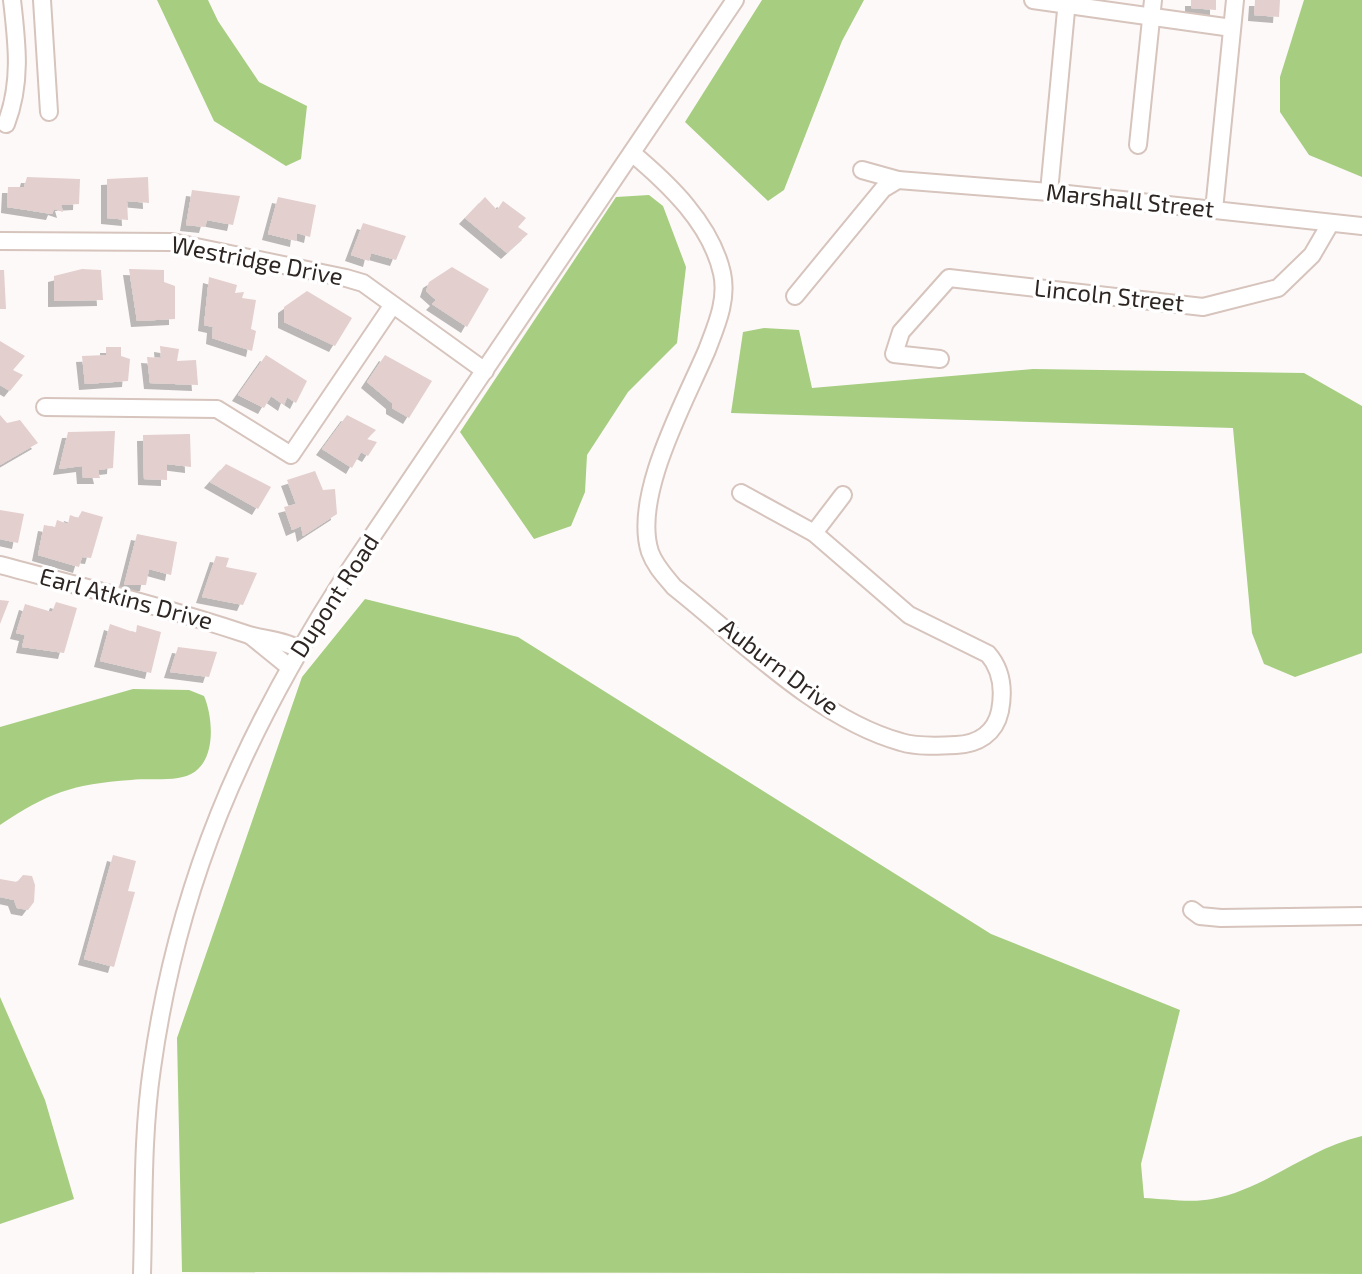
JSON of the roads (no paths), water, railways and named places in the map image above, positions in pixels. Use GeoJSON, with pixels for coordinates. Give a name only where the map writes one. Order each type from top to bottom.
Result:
{"type":"FeatureCollection","features":[{"type":"Feature","properties":{"kind":"street"},"geometry":{"type":"LineString","coordinates":[[6,124],[16,99],[18,67],[12,0]]}},
{"type":"Feature","properties":{"kind":"street"},"geometry":{"type":"LineString","coordinates":[[42,0],[49,112]]}},
{"type":"Feature","properties":{"kind":"street","name":"Dupont Road"},"geometry":{"type":"LineString","coordinates":[[142,1274],[144,1148],[151,1070],[184,914],[237,769],[299,649],[735,0]]}},
{"type":"Feature","properties":{"kind":"street"},"geometry":{"type":"LineString","coordinates":[[1033,0],[1152,8],[1232,28]]}},
{"type":"Feature","properties":{"kind":"street"},"geometry":{"type":"LineString","coordinates":[[1214,210],[1235,0]]}},
{"type":"Feature","properties":{"kind":"street"},"geometry":{"type":"LineString","coordinates":[[1049,192],[1067,2]]}},
{"type":"Feature","properties":{"kind":"street"},"geometry":{"type":"LineString","coordinates":[[1138,145],[1152,8]]}},
{"type":"Feature","properties":{"kind":"street","name":"Auburn Drive"},"geometry":{"type":"LineString","coordinates":[[632,153],[680,197],[708,240],[722,273],[719,319],[659,467],[647,510],[646,533],[658,568],[674,587],[809,694],[865,729],[904,743],[942,746],[981,739],[993,730],[1002,701],[996,663],[988,654],[909,615],[814,533],[741,493]]}},
{"type":"Feature","properties":{"kind":"street","name":"Marshall Street"},"geometry":{"type":"LineString","coordinates":[[862,170],[898,180],[1049,192],[1362,226]]}},
{"type":"Feature","properties":{"kind":"street"},"geometry":{"type":"LineString","coordinates":[[795,296],[883,189],[898,180]]}},
{"type":"Feature","properties":{"kind":"street","name":"Lincoln Street"},"geometry":{"type":"LineString","coordinates":[[940,359],[894,354],[901,332],[949,278],[1203,307],[1278,288],[1312,255],[1330,224]]}},
{"type":"Feature","properties":{"kind":"street","name":"Westridge Drive"},"geometry":{"type":"LineString","coordinates":[[0,241],[191,244],[346,278],[363,283],[485,371]]}},
{"type":"Feature","properties":{"kind":"street"},"geometry":{"type":"LineString","coordinates":[[45,407],[217,409],[291,455],[392,306]]}},
{"type":"Feature","properties":{"kind":"street"},"geometry":{"type":"LineString","coordinates":[[814,533],[843,495]]}},
{"type":"Feature","properties":{"kind":"street","name":"Earl Atkins Drive"},"geometry":{"type":"LineString","coordinates":[[0,565],[204,619],[251,636],[288,666]]}},
{"type":"Feature","properties":{"kind":"street","name":"Earl Atkins Drive"},"geometry":{"type":"LineString","coordinates":[[251,636],[267,636],[299,649]]}},
{"type":"Feature","properties":{"kind":"street"},"geometry":{"type":"LineString","coordinates":[[1192,910],[1200,916],[1221,918],[1362,916]]}}]}
